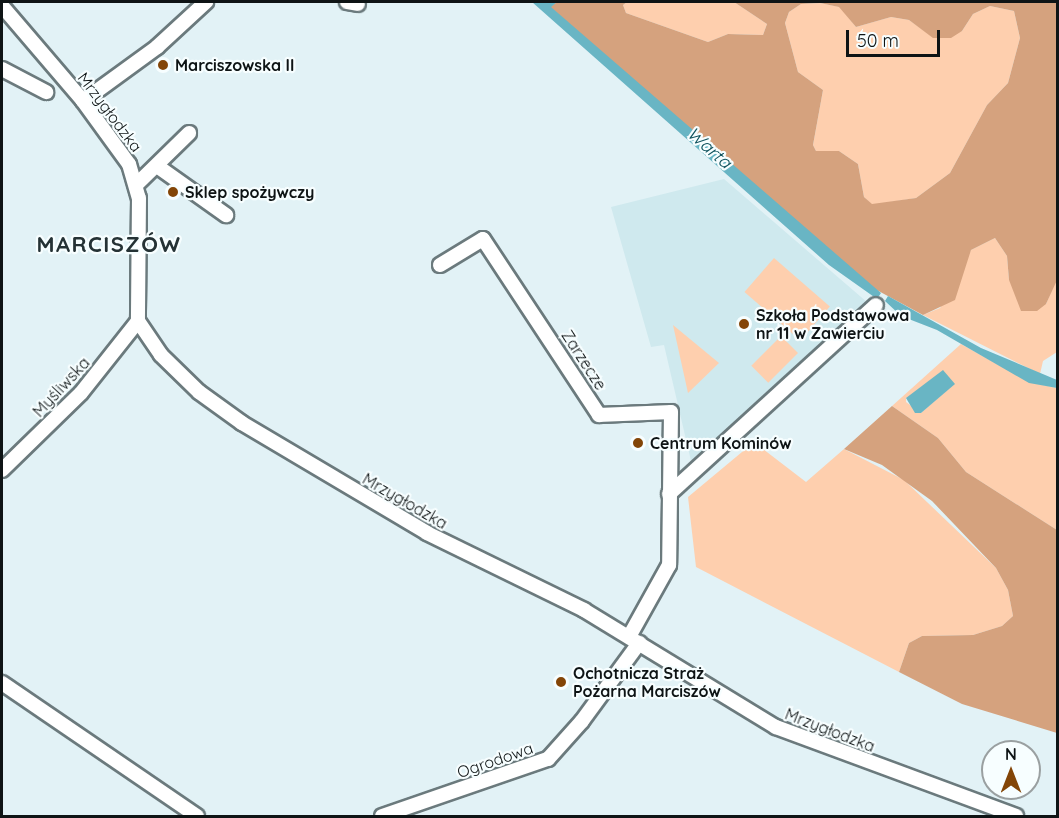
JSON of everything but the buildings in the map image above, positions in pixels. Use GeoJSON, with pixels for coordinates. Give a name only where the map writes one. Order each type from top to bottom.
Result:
{"type":"FeatureCollection","features":[{"type":"Feature","properties":{"kind":"street"},"geometry":{"type":"LineString","coordinates":[[83,101],[157,47],[206,2]]}},
{"type":"Feature","properties":{"kind":"street","name":"Mrzygłodzka"},"geometry":{"type":"LineString","coordinates":[[2,6],[124,153],[137,184],[138,321],[168,363],[232,417],[427,533],[634,640],[776,727],[1016,816]]}},
{"type":"Feature","properties":{"kind":"street"},"geometry":{"type":"LineString","coordinates":[[2,69],[46,92]]}},
{"type":"Feature","properties":{"kind":"street"},"geometry":{"type":"LineString","coordinates":[[137,184],[189,133]]}},
{"type":"Feature","properties":{"kind":"street"},"geometry":{"type":"LineString","coordinates":[[157,166],[226,215]]}},
{"type":"Feature","properties":{"kind":"street","name":"Zarzecze"},"geometry":{"type":"LineString","coordinates":[[440,265],[483,239],[599,415],[671,412],[669,498]]}},
{"type":"Feature","properties":{"kind":"street"},"geometry":{"type":"LineString","coordinates":[[634,640],[669,565],[669,498],[876,305]]}},
{"type":"Feature","properties":{"kind":"street","name":"Myśliwska"},"geometry":{"type":"LineString","coordinates":[[2,470],[81,393],[138,321]]}},
{"type":"Feature","properties":{"kind":"street","name":"Ogrodowa"},"geometry":{"type":"LineString","coordinates":[[382,816],[548,759],[582,721],[634,640]]}},
{"type":"Feature","properties":{"kind":"street"},"geometry":{"type":"LineString","coordinates":[[2,683],[197,816]]}},
{"type":"Feature","properties":{"kind":"shaded area"},"geometry":{"type":"Polygon","coordinates":[[[557,2],[627,2],[623,5],[626,13],[708,42],[728,34],[763,35],[767,24],[734,2],[1057,2],[1058,278],[1046,304],[1037,311],[1021,311],[1009,280],[1007,256],[995,238],[971,250],[955,300],[923,315],[873,288],[550,7],[557,2]],[[820,3],[801,4],[789,12],[785,23],[798,72],[823,90],[813,145],[816,151],[839,151],[858,164],[864,197],[872,204],[916,198],[950,173],[987,105],[1008,83],[1020,38],[1014,11],[990,6],[973,14],[962,31],[951,38],[933,38],[909,20],[891,17],[856,27],[839,7],[820,3]]]}},
{"type":"Feature","properties":{"kind":"shaded area"},"geometry":{"type":"Polygon","coordinates":[[[627,2],[734,2],[767,24],[763,35],[728,34],[708,42],[626,13],[623,5],[627,2]]]}},
{"type":"Feature","properties":{"kind":"shaded area"},"geometry":{"type":"Polygon","coordinates":[[[820,3],[840,7],[856,27],[891,17],[909,20],[933,37],[962,31],[973,14],[990,6],[1014,11],[1020,38],[1008,83],[987,105],[950,173],[916,198],[872,205],[864,197],[858,164],[839,151],[816,151],[813,145],[823,90],[798,72],[785,23],[789,12],[801,4],[820,3]]]}},
{"type":"Feature","properties":{"kind":"shaded area","name":"Szkoła Podstawowa nr 11 w Zawierciu"},"geometry":{"type":"Polygon","coordinates":[[[724,179],[868,303],[691,461],[664,345],[651,347],[611,207],[724,179]]]}},
{"type":"Feature","properties":{"kind":"shaded area"},"geometry":{"type":"Polygon","coordinates":[[[995,238],[1007,256],[1009,280],[1046,304],[1057,278],[1057,352],[1043,361],[1040,374],[923,315],[940,308],[971,250],[995,238]]]}},
{"type":"Feature","properties":{"kind":"shaded area"},"geometry":{"type":"Polygon","coordinates":[[[774,258],[830,307],[800,341],[744,292],[774,258]]]}},
{"type":"Feature","properties":{"kind":"shaded area"},"geometry":{"type":"Polygon","coordinates":[[[673,325],[719,363],[688,393],[673,325]]]}},
{"type":"Feature","properties":{"kind":"shaded area"},"geometry":{"type":"Polygon","coordinates":[[[781,336],[798,353],[768,383],[751,366],[781,336]]]}},
{"type":"Feature","properties":{"kind":"shaded area"},"geometry":{"type":"Polygon","coordinates":[[[961,344],[1029,382],[1057,388],[1057,530],[966,472],[938,438],[892,406],[961,344]],[[954,384],[906,398],[906,402],[921,413],[954,384]]]}},
{"type":"Feature","properties":{"kind":"shaded area"},"geometry":{"type":"Polygon","coordinates":[[[892,406],[938,438],[966,472],[1057,530],[1057,733],[962,704],[899,672],[909,643],[922,636],[973,635],[1002,626],[1013,616],[1008,590],[996,568],[932,501],[882,465],[844,449],[892,406]]]}},
{"type":"Feature","properties":{"kind":"shaded area"},"geometry":{"type":"Polygon","coordinates":[[[754,442],[806,482],[844,449],[904,480],[996,568],[1008,590],[1013,616],[1002,626],[973,635],[922,636],[909,643],[899,672],[696,567],[688,497],[754,442]]]}},
{"type":"Feature","properties":{"kind":"water","name":"Warta"},"geometry":{"type":"Polygon","coordinates":[[[532,2],[557,2],[551,7],[881,293],[877,299],[829,265],[532,2]]]}},
{"type":"Feature","properties":{"kind":"water"},"geometry":{"type":"Polygon","coordinates":[[[888,296],[981,348],[1057,380],[1057,388],[1029,383],[937,330],[901,316],[885,301],[888,296]]]}},
{"type":"Feature","properties":{"kind":"water"},"geometry":{"type":"Polygon","coordinates":[[[943,370],[955,384],[921,413],[915,413],[906,398],[943,370]]]}},
{"type":"Feature","properties":{"kind":"place","name":"Marciszowska II"},"geometry":{"type":"Point","coordinates":[163,65]}},
{"type":"Feature","properties":{"kind":"place","name":"Sklep spożywczy"},"geometry":{"type":"Point","coordinates":[173,192]}},
{"type":"Feature","properties":{"kind":"place","name":"Szkoła Podstawowa nr 11 w Zawierciu"},"geometry":{"type":"Point","coordinates":[744,324]}},
{"type":"Feature","properties":{"kind":"place","name":"Centrum Kominów"},"geometry":{"type":"Point","coordinates":[638,443]}},
{"type":"Feature","properties":{"kind":"place","name":"Ochotnicza Straż Pożarna Marciszów"},"geometry":{"type":"Point","coordinates":[561,682]}},
{"type":"Feature","properties":{"kind":"district","name":"MARCISZÓW"},"geometry":{"type":"Point","coordinates":[109,245]}}]}
